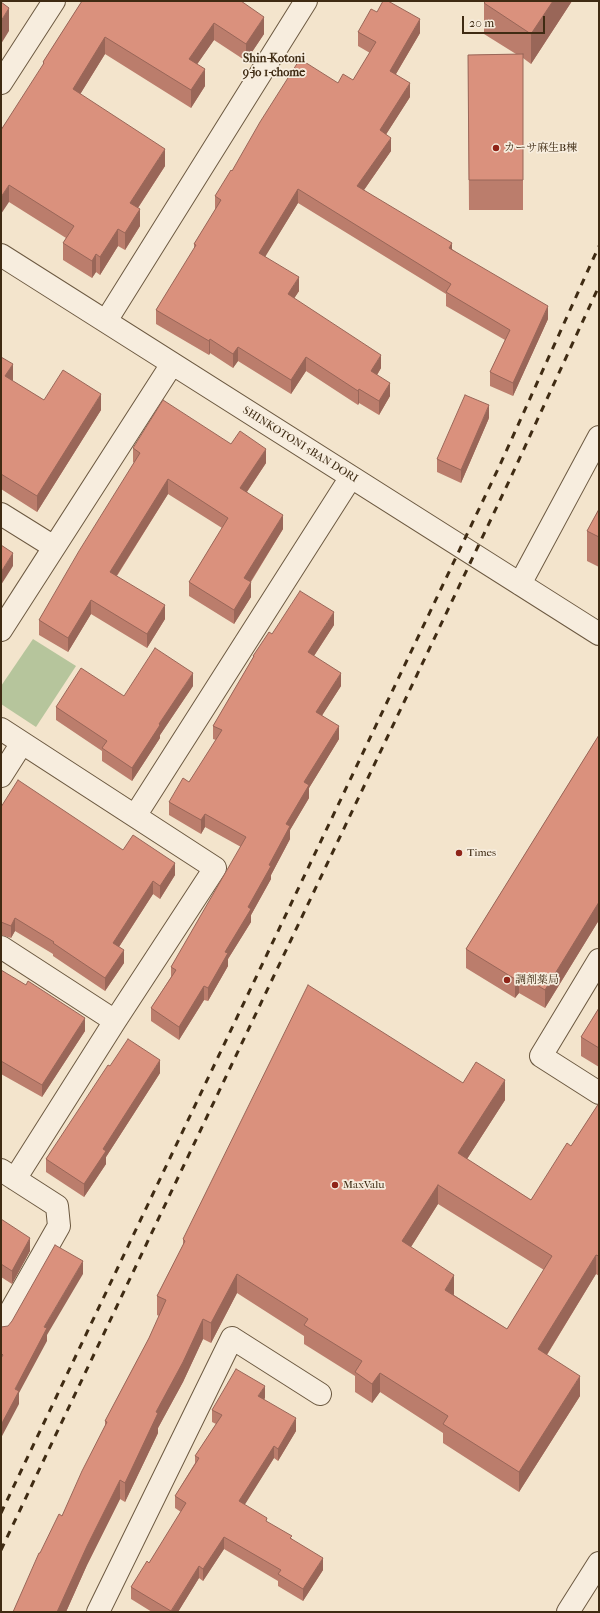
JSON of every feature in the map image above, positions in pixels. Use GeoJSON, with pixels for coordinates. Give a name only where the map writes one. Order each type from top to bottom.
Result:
{"type":"FeatureCollection","features":[{"type":"Feature","properties":{"kind":"street"},"geometry":{"type":"LineString","coordinates":[[1,83],[54,1]]}},
{"type":"Feature","properties":{"kind":"street"},"geometry":{"type":"LineString","coordinates":[[106,321],[306,1]]}},
{"type":"Feature","properties":{"kind":"street","name":"SHINKOTONI 5BAN DORI"},"geometry":{"type":"LineString","coordinates":[[1,255],[599,634]]}},
{"type":"Feature","properties":{"kind":"street"},"geometry":{"type":"LineString","coordinates":[[1,630],[172,364]]}},
{"type":"Feature","properties":{"kind":"street"},"geometry":{"type":"LineString","coordinates":[[520,584],[599,437]]}},
{"type":"Feature","properties":{"kind":"street"},"geometry":{"type":"LineString","coordinates":[[135,816],[351,478]]}},
{"type":"Feature","properties":{"kind":"street"},"geometry":{"type":"LineString","coordinates":[[1,514],[54,547]]}},
{"type":"Feature","properties":{"kind":"street"},"geometry":{"type":"LineString","coordinates":[[1,729],[215,868],[114,1021],[8,1174],[57,1206],[59,1226],[1,1328]]}},
{"type":"Feature","properties":{"kind":"street"},"geometry":{"type":"LineString","coordinates":[[1,776],[22,743]]}},
{"type":"Feature","properties":{"kind":"street"},"geometry":{"type":"LineString","coordinates":[[1,948],[114,1021]]}},
{"type":"Feature","properties":{"kind":"street"},"geometry":{"type":"LineString","coordinates":[[599,960],[541,1056],[599,1093]]}},
{"type":"Feature","properties":{"kind":"street"},"geometry":{"type":"LineString","coordinates":[[98,1612],[232,1338],[320,1394]]}},
{"type":"Feature","properties":{"kind":"street"},"geometry":{"type":"LineString","coordinates":[[568,1612],[599,1563]]}},
{"type":"Feature","properties":{"kind":"green space"},"geometry":{"type":"Polygon","coordinates":[[[33,639],[76,666],[36,727],[1,704],[1,686],[33,639]]]}},
{"type":"Feature","properties":{"kind":"building"},"geometry":{"type":"Polygon","coordinates":[[[82,1],[241,1],[264,17],[246,44],[214,23],[189,59],[205,69],[191,90],[105,37],[73,89],[165,149],[130,203],[140,209],[125,233],[118,229],[100,257],[96,254],[92,261],[63,243],[74,226],[9,185],[1,197],[1,130],[82,1]]]}},
{"type":"Feature","properties":{"kind":"building"},"geometry":{"type":"Polygon","coordinates":[[[383,1],[388,1],[420,19],[390,71],[410,83],[380,130],[391,138],[357,186],[452,243],[449,248],[548,306],[513,383],[490,372],[510,330],[446,292],[451,284],[298,189],[259,253],[299,277],[288,294],[381,355],[371,371],[390,383],[379,401],[359,389],[358,391],[306,357],[291,380],[238,347],[233,354],[210,339],[209,341],[156,310],[196,245],[194,244],[221,200],[215,196],[231,170],[232,171],[260,122],[300,59],[338,83],[343,74],[353,80],[376,42],[358,32],[371,9],[377,12],[383,1]]]}},
{"type":"Feature","properties":{"kind":"building"},"geometry":{"type":"Polygon","coordinates":[[[486,1],[553,1],[531,34],[484,3],[486,1]]]}},
{"type":"Feature","properties":{"kind":"building"},"geometry":{"type":"Polygon","coordinates":[[[1,2],[9,8],[1,21],[1,2]]]}},
{"type":"Feature","properties":{"kind":"building","name":"カーサ麻生B棟"},"geometry":{"type":"Polygon","coordinates":[[[523,54],[523,180],[469,180],[468,55],[523,54]]]}},
{"type":"Feature","properties":{"kind":"building"},"geometry":{"type":"Polygon","coordinates":[[[1,357],[13,364],[5,376],[44,400],[63,370],[101,394],[37,496],[1,474],[1,357]]]}},
{"type":"Feature","properties":{"kind":"building"},"geometry":{"type":"Polygon","coordinates":[[[465,395],[489,405],[461,470],[437,459],[465,395]]]}},
{"type":"Feature","properties":{"kind":"building"},"geometry":{"type":"Polygon","coordinates":[[[163,400],[231,444],[240,431],[266,449],[240,488],[283,515],[244,578],[251,582],[234,610],[189,582],[228,518],[168,479],[110,572],[165,605],[147,634],[91,600],[68,638],[39,620],[79,551],[140,453],[133,448],[163,400]]]}},
{"type":"Feature","properties":{"kind":"building"},"geometry":{"type":"Polygon","coordinates":[[[599,509],[599,537],[587,531],[599,509]]]}},
{"type":"Feature","properties":{"kind":"building"},"geometry":{"type":"Polygon","coordinates":[[[1,545],[13,553],[1,572],[1,545]]]}},
{"type":"Feature","properties":{"kind":"building"},"geometry":{"type":"Polygon","coordinates":[[[300,591],[334,612],[308,652],[341,673],[316,712],[339,726],[304,782],[309,785],[286,824],[290,826],[269,865],[271,866],[248,907],[251,909],[225,952],[228,953],[208,988],[204,986],[179,1027],[151,1008],[176,970],[171,967],[246,837],[205,814],[201,820],[169,802],[183,778],[189,782],[222,730],[213,726],[253,656],[269,632],[272,634],[300,591]]]}},
{"type":"Feature","properties":{"kind":"building"},"geometry":{"type":"Polygon","coordinates":[[[155,648],[193,673],[132,768],[102,748],[107,741],[56,707],[81,668],[124,696],[155,648]]]}},
{"type":"Feature","properties":{"kind":"building"},"geometry":{"type":"Polygon","coordinates":[[[599,735],[599,902],[545,990],[519,974],[515,979],[466,949],[599,735]]]}},
{"type":"Feature","properties":{"kind":"building"},"geometry":{"type":"Polygon","coordinates":[[[18,780],[123,850],[133,835],[175,863],[160,886],[153,881],[113,943],[124,950],[105,978],[53,943],[54,942],[15,918],[11,926],[1,922],[1,807],[18,780]]]}},
{"type":"Feature","properties":{"kind":"building"},"geometry":{"type":"Polygon","coordinates":[[[1,970],[26,985],[28,981],[85,1018],[42,1085],[1,1061],[1,970]]]}},
{"type":"Feature","properties":{"kind":"building"},"geometry":{"type":"Polygon","coordinates":[[[308,985],[463,1083],[476,1062],[505,1080],[458,1153],[531,1200],[567,1143],[571,1146],[599,1103],[599,1256],[596,1255],[538,1349],[580,1376],[519,1472],[443,1424],[448,1416],[380,1373],[372,1384],[355,1372],[362,1361],[304,1325],[308,1319],[237,1274],[211,1323],[203,1319],[183,1362],[156,1412],[158,1413],[125,1483],[120,1480],[87,1546],[57,1612],[13,1612],[39,1553],[59,1514],[62,1516],[82,1471],[107,1422],[105,1421],[149,1338],[166,1300],[157,1296],[185,1241],[183,1239],[308,985]],[[438,1185],[402,1241],[454,1275],[445,1290],[507,1329],[552,1256],[438,1185]]]}},
{"type":"Feature","properties":{"kind":"building"},"geometry":{"type":"Polygon","coordinates":[[[599,1008],[599,1048],[581,1037],[599,1008]]]}},
{"type":"Feature","properties":{"kind":"building"},"geometry":{"type":"Polygon","coordinates":[[[128,1039],[160,1060],[103,1149],[106,1151],[84,1184],[46,1159],[108,1065],[110,1066],[128,1039]]]}},
{"type":"Feature","properties":{"kind":"building"},"geometry":{"type":"Polygon","coordinates":[[[1,1219],[30,1238],[12,1271],[1,1264],[1,1219]]]}},
{"type":"Feature","properties":{"kind":"building"},"geometry":{"type":"Polygon","coordinates":[[[55,1245],[83,1261],[44,1327],[47,1328],[15,1389],[19,1391],[1,1425],[1,1358],[3,1355],[1,1353],[1,1327],[8,1326],[12,1321],[55,1245]]]}},
{"type":"Feature","properties":{"kind":"building"},"geometry":{"type":"Polygon","coordinates":[[[236,1369],[265,1386],[258,1396],[296,1418],[278,1449],[274,1446],[239,1501],[267,1518],[266,1521],[292,1536],[290,1538],[323,1558],[303,1589],[278,1574],[281,1570],[224,1537],[203,1569],[199,1566],[171,1611],[131,1587],[147,1561],[149,1563],[186,1503],[175,1496],[199,1458],[195,1456],[222,1415],[212,1410],[236,1369]]]}},
{"type":"Feature","properties":{"kind":"railway"},"geometry":{"type":"LineString","coordinates":[[1,1513],[499,467],[599,246]]}},
{"type":"Feature","properties":{"kind":"railway"},"geometry":{"type":"LineString","coordinates":[[1,1550],[511,477],[599,286]]}},
{"type":"Feature","properties":{"kind":"place","name":"カーサ麻生B棟"},"geometry":{"type":"Point","coordinates":[496,148]}},
{"type":"Feature","properties":{"kind":"place","name":"Times"},"geometry":{"type":"Point","coordinates":[459,853]}},
{"type":"Feature","properties":{"kind":"place","name":"調剤薬局"},"geometry":{"type":"Point","coordinates":[507,980]}},
{"type":"Feature","properties":{"kind":"place","name":"MaxValu"},"geometry":{"type":"Point","coordinates":[335,1185]}},
{"type":"Feature","properties":{"kind":"district","name":"Shin-Kotoni 9-jo 1-chome"},"geometry":{"type":"Point","coordinates":[274,66]}}]}
